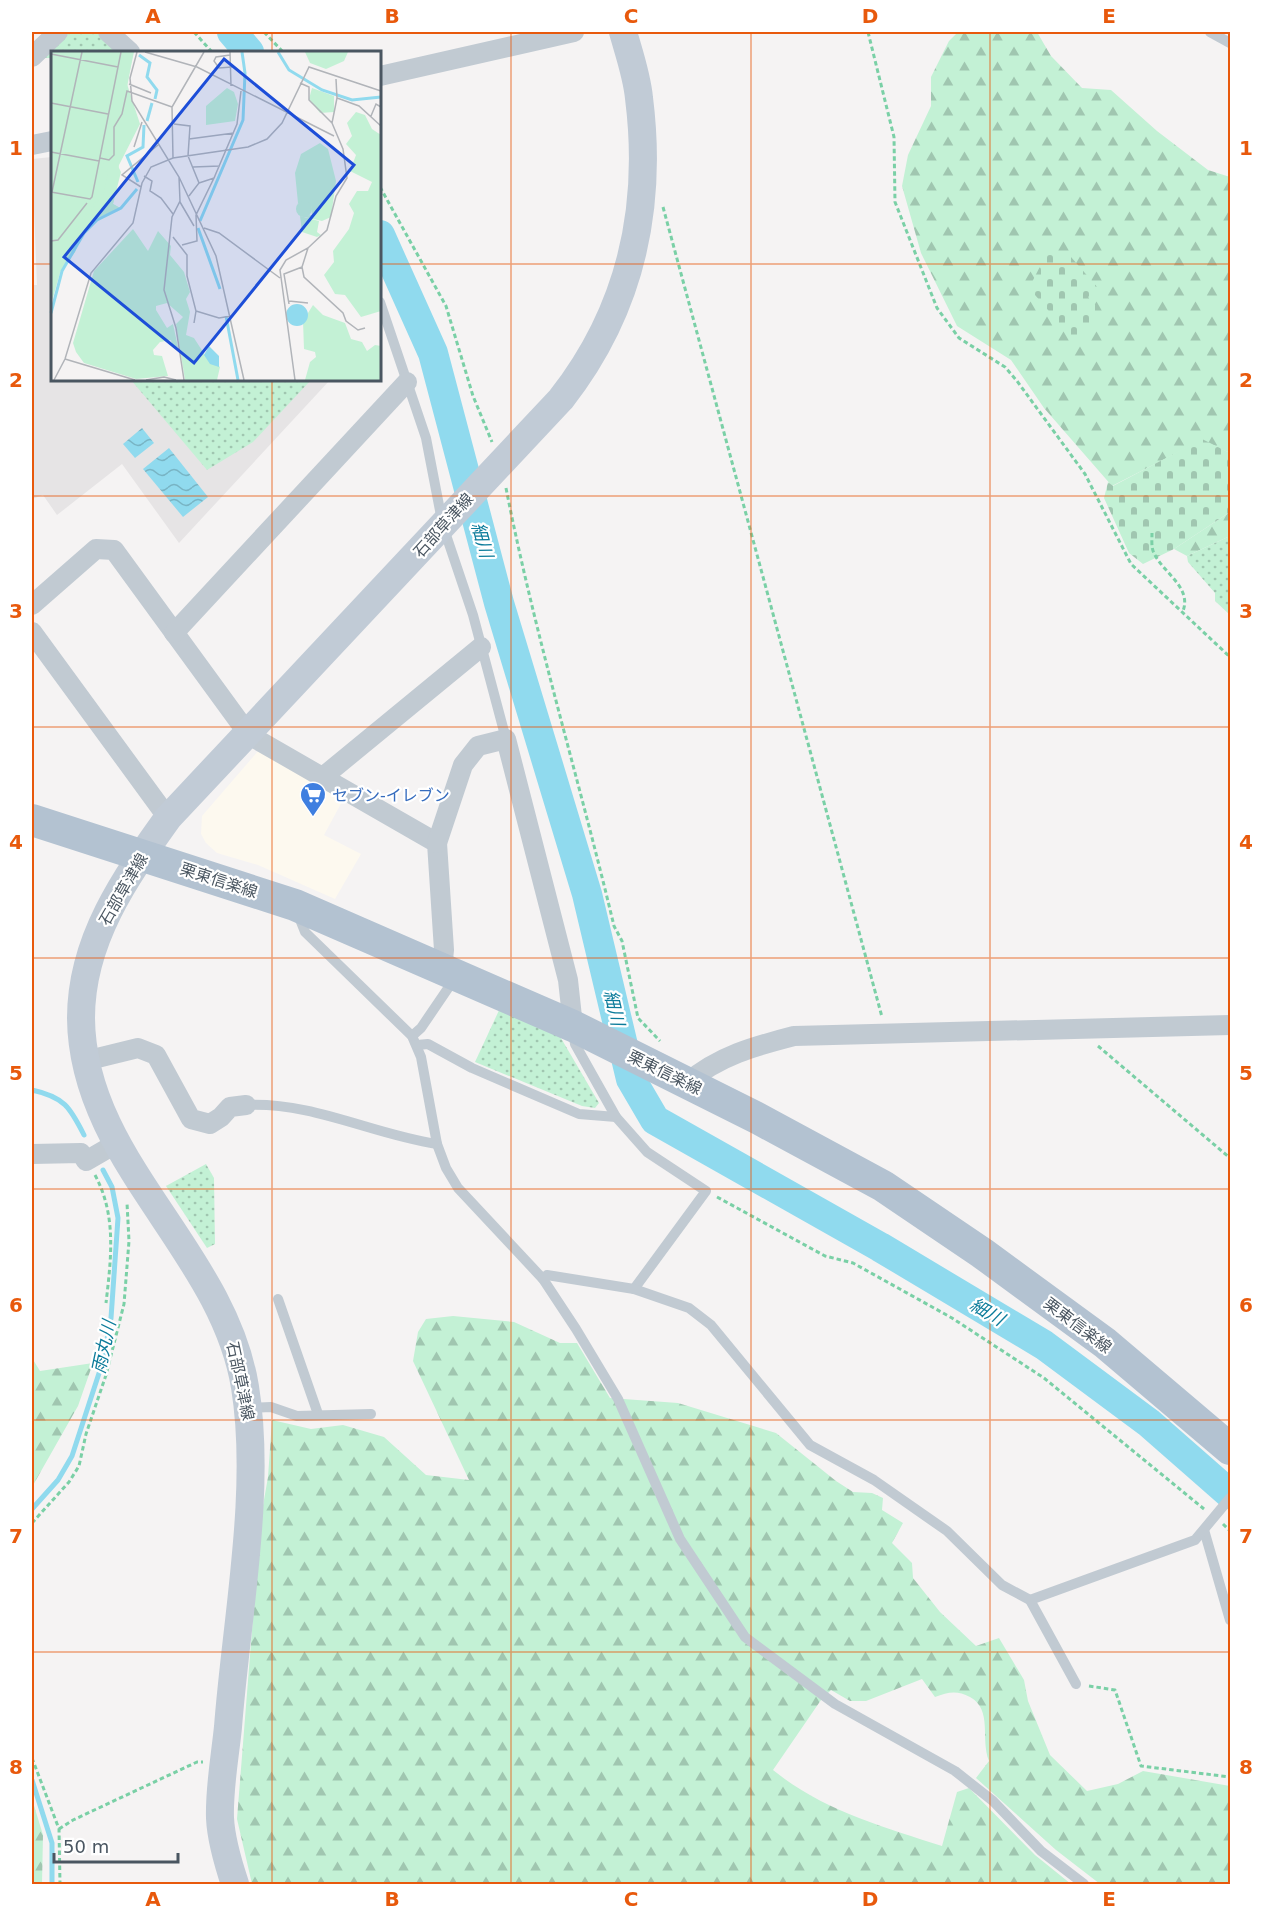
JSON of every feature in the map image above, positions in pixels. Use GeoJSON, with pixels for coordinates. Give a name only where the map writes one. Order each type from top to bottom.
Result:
{"type":"FeatureCollection","features":[{"type":"Feature","properties":{"kind":"main road","name":"石部草津線"},"geometry":{"type":"LineString","coordinates":[[235,1884],[220,1817],[247,1531],[252,1436],[248,1408],[236,1347],[228,1324],[200,1274],[117,1143],[102,1112],[85,1061],[81,1017],[86,975],[101,922],[142,855],[168,818],[249,735],[561,399],[586,367],[610,320],[631,264],[644,177],[639,97],[623,32]]}},
{"type":"Feature","properties":{"kind":"main road","name":"栗東信楽線"},"geometry":{"type":"LineString","coordinates":[[32,820],[295,905],[580,1030],[673,1068],[883,1186],[982,1253],[1105,1343],[1230,1449]]}},
{"type":"Feature","properties":{"kind":"street"},"geometry":{"type":"LineString","coordinates":[[32,57],[58,32]]}},
{"type":"Feature","properties":{"kind":"street"},"geometry":{"type":"LineString","coordinates":[[108,32],[129,51]]}},
{"type":"Feature","properties":{"kind":"street"},"geometry":{"type":"LineString","coordinates":[[381,76],[574,32]]}},
{"type":"Feature","properties":{"kind":"street"},"geometry":{"type":"LineString","coordinates":[[32,145],[51,141]]}},
{"type":"Feature","properties":{"kind":"street"},"geometry":{"type":"LineString","coordinates":[[174,633],[407,382]]}},
{"type":"Feature","properties":{"kind":"street"},"geometry":{"type":"LineString","coordinates":[[32,605],[96,549],[114,550],[249,735],[324,776],[437,843]]}},
{"type":"Feature","properties":{"kind":"street"},"geometry":{"type":"LineString","coordinates":[[32,632],[168,818]]}},
{"type":"Feature","properties":{"kind":"street"},"geometry":{"type":"LineString","coordinates":[[324,776],[481,647]]}},
{"type":"Feature","properties":{"kind":"street"},"geometry":{"type":"LineString","coordinates":[[449,972],[444,950],[437,843],[463,765],[478,746],[506,739],[580,1030]]}},
{"type":"Feature","properties":{"kind":"street"},"geometry":{"type":"LineString","coordinates":[[673,1068],[706,1066],[756,1046],[785,1039],[886,1033],[1230,1025]]}},
{"type":"Feature","properties":{"kind":"street"},"geometry":{"type":"LineString","coordinates":[[85,1061],[138,1048],[156,1055],[190,1119],[210,1124],[230,1107],[246,1105]]}},
{"type":"Feature","properties":{"kind":"street"},"geometry":{"type":"LineString","coordinates":[[32,1154],[81,1153],[86,1161],[117,1143]]}},
{"type":"Feature","properties":{"kind":"lane"},"geometry":{"type":"LineString","coordinates":[[1210,32],[1230,44]]}},
{"type":"Feature","properties":{"kind":"lane"},"geometry":{"type":"LineString","coordinates":[[381,305],[426,438],[446,523],[506,739]]}},
{"type":"Feature","properties":{"kind":"lane"},"geometry":{"type":"LineString","coordinates":[[295,905],[305,932],[415,1040],[428,1044],[472,1068],[579,1114],[616,1117]]}},
{"type":"Feature","properties":{"kind":"lane"},"geometry":{"type":"LineString","coordinates":[[449,972],[415,1040],[437,1144],[458,1188],[543,1278],[618,1399],[681,1539],[745,1636],[835,1704],[955,1771],[993,1801],[1041,1851],[1084,1884]]}},
{"type":"Feature","properties":{"kind":"lane"},"geometry":{"type":"LineString","coordinates":[[580,1030],[575,1044],[616,1117],[646,1152],[706,1191],[634,1289]]}},
{"type":"Feature","properties":{"kind":"lane"},"geometry":{"type":"LineString","coordinates":[[246,1105],[289,1106],[414,1140],[437,1144]]}},
{"type":"Feature","properties":{"kind":"lane"},"geometry":{"type":"LineString","coordinates":[[543,1278],[547,1275],[634,1289],[689,1308],[711,1325],[810,1445],[874,1480],[938,1525],[1002,1585],[1030,1600],[1076,1684]]}},
{"type":"Feature","properties":{"kind":"lane"},"geometry":{"type":"LineString","coordinates":[[278,1299],[318,1414]]}},
{"type":"Feature","properties":{"kind":"lane"},"geometry":{"type":"LineString","coordinates":[[248,1408],[271,1407],[297,1416],[371,1414]]}},
{"type":"Feature","properties":{"kind":"lane"},"geometry":{"type":"LineString","coordinates":[[1030,1600],[1195,1540],[1230,1498]]}},
{"type":"Feature","properties":{"kind":"lane"},"geometry":{"type":"LineString","coordinates":[[1204,1530],[1230,1620]]}},
{"type":"Feature","properties":{"kind":"path"},"geometry":{"type":"LineString","coordinates":[[194,32],[211,51]]}},
{"type":"Feature","properties":{"kind":"path"},"geometry":{"type":"LineString","coordinates":[[264,32],[282,51]]}},
{"type":"Feature","properties":{"kind":"path"},"geometry":{"type":"LineString","coordinates":[[868,32],[894,137],[895,202],[937,308],[958,338],[995,360],[1017,381],[1085,474],[1131,564],[1230,657]]}},
{"type":"Feature","properties":{"kind":"path"},"geometry":{"type":"LineString","coordinates":[[381,189],[399,217],[446,306],[473,396],[498,465],[541,650],[586,809],[614,926],[622,941],[638,1018],[673,1068]]}},
{"type":"Feature","properties":{"kind":"path"},"geometry":{"type":"LineString","coordinates":[[662,204],[886,1033]]}},
{"type":"Feature","properties":{"kind":"path"},"geometry":{"type":"LineString","coordinates":[[1152,533],[1153,551],[1183,592],[1187,602],[1183,611]]}},
{"type":"Feature","properties":{"kind":"path"},"geometry":{"type":"LineString","coordinates":[[1098,1048],[1230,1158]]}},
{"type":"Feature","properties":{"kind":"path"},"geometry":{"type":"LineString","coordinates":[[86,1161],[105,1195],[109,1212],[111,1238],[106,1303]]}},
{"type":"Feature","properties":{"kind":"path"},"geometry":{"type":"LineString","coordinates":[[32,1523],[69,1482],[79,1466],[86,1434],[106,1375],[124,1304],[129,1240],[127,1201],[145,1190]]}},
{"type":"Feature","properties":{"kind":"path"},"geometry":{"type":"LineString","coordinates":[[706,1191],[825,1256],[853,1263],[952,1318],[1044,1378],[1215,1516],[1230,1531]]}},
{"type":"Feature","properties":{"kind":"path"},"geometry":{"type":"LineString","coordinates":[[1076,1684],[1115,1690],[1141,1766],[1230,1777]]}},
{"type":"Feature","properties":{"kind":"path"},"geometry":{"type":"LineString","coordinates":[[32,1758],[59,1829],[60,1884]]}},
{"type":"Feature","properties":{"kind":"path"},"geometry":{"type":"LineString","coordinates":[[59,1829],[73,1820],[197,1762],[225,1763]]}},
{"type":"Feature","properties":{"kind":"shaded area"},"geometry":{"type":"Polygon","coordinates":[[[51,157],[51,381],[329,381],[179,543],[122,464],[57,515],[43,495],[32,499],[32,285],[37,285],[32,159],[51,157]]]}},
{"type":"Feature","properties":{"kind":"shaded area"},"geometry":{"type":"Polygon","coordinates":[[[259,750],[344,798],[324,835],[361,854],[335,899],[258,865],[217,853],[206,843],[201,834],[202,816],[259,750]]]}},
{"type":"Feature","properties":{"kind":"green space"},"geometry":{"type":"Polygon","coordinates":[[[67,32],[97,32],[117,51],[51,51],[51,58],[41,58],[67,32]]]}},
{"type":"Feature","properties":{"kind":"green space"},"geometry":{"type":"Polygon","coordinates":[[[958,32],[1003,32],[1007,34],[1037,32],[1051,56],[1082,88],[1111,90],[1157,131],[1208,170],[1230,177],[1230,453],[1202,440],[1112,486],[1044,408],[1011,360],[957,326],[921,253],[902,186],[908,155],[931,106],[931,77],[949,41],[958,32]]]}},
{"type":"Feature","properties":{"kind":"green space"},"geometry":{"type":"Polygon","coordinates":[[[1050,247],[1071,257],[1098,288],[1088,297],[1098,308],[1103,322],[1073,339],[1029,288],[1050,247]]]}},
{"type":"Feature","properties":{"kind":"green space"},"geometry":{"type":"Polygon","coordinates":[[[132,381],[310,381],[253,442],[207,470],[132,381]]]}},
{"type":"Feature","properties":{"kind":"green space"},"geometry":{"type":"Polygon","coordinates":[[[1202,439],[1230,453],[1230,512],[1174,549],[1143,564],[1129,553],[1104,498],[1108,482],[1113,486],[1202,439]]]}},
{"type":"Feature","properties":{"kind":"green space"},"geometry":{"type":"Polygon","coordinates":[[[1230,512],[1230,536],[1187,556],[1174,549],[1230,512]]]}},
{"type":"Feature","properties":{"kind":"green space"},"geometry":{"type":"Polygon","coordinates":[[[1230,536],[1230,615],[1215,601],[1215,593],[1188,562],[1187,556],[1230,536]]]}},
{"type":"Feature","properties":{"kind":"green space"},"geometry":{"type":"Polygon","coordinates":[[[501,1006],[558,1033],[599,1103],[595,1108],[582,1106],[475,1062],[501,1006]]]}},
{"type":"Feature","properties":{"kind":"green space"},"geometry":{"type":"Polygon","coordinates":[[[206,1164],[214,1178],[215,1244],[207,1248],[166,1186],[206,1164]]]}},
{"type":"Feature","properties":{"kind":"green space"},"geometry":{"type":"Polygon","coordinates":[[[453,1316],[514,1322],[560,1343],[577,1343],[610,1398],[678,1403],[776,1433],[853,1492],[872,1493],[883,1498],[882,1510],[903,1523],[892,1543],[912,1563],[913,1578],[940,1612],[976,1646],[999,1638],[1024,1680],[1028,1701],[1050,1755],[1087,1791],[1118,1784],[1143,1771],[1230,1786],[1230,1884],[1100,1884],[1056,1850],[976,1778],[989,1761],[984,1717],[977,1703],[970,1697],[957,1693],[935,1697],[922,1679],[866,1701],[850,1701],[831,1690],[821,1700],[773,1770],[832,1807],[942,1846],[957,1792],[969,1788],[1035,1855],[1071,1884],[252,1884],[237,1819],[261,1517],[268,1477],[272,1420],[311,1429],[343,1425],[384,1437],[426,1475],[469,1480],[413,1361],[418,1332],[426,1319],[453,1316]]]}},
{"type":"Feature","properties":{"kind":"green space"},"geometry":{"type":"Polygon","coordinates":[[[32,1358],[40,1371],[93,1363],[78,1406],[32,1487],[32,1358]]]}},
{"type":"Feature","properties":{"kind":"green space"},"geometry":{"type":"Polygon","coordinates":[[[32,1799],[43,1835],[42,1884],[32,1884],[32,1799]]]}},
{"type":"Feature","properties":{"kind":"water"},"geometry":{"type":"Polygon","coordinates":[[[142,428],[154,443],[135,458],[123,444],[142,428]]]}},
{"type":"Feature","properties":{"kind":"water"},"geometry":{"type":"Polygon","coordinates":[[[169,448],[208,497],[183,517],[143,469],[169,448]]]}},
{"type":"Feature","properties":{"kind":"waterway","name":"細川"},"geometry":{"type":"LineString","coordinates":[[232,32],[248,51]]}},
{"type":"Feature","properties":{"kind":"waterway","name":"細川"},"geometry":{"type":"LineString","coordinates":[[381,237],[433,353],[499,603],[587,894],[631,1079],[655,1120],[880,1247],[1044,1345],[1149,1423],[1230,1494]]}},
{"type":"Feature","properties":{"kind":"waterway","name":"雨丸川"},"geometry":{"type":"LineString","coordinates":[[32,1090],[52,1096],[65,1105],[84,1135]]}},
{"type":"Feature","properties":{"kind":"waterway","name":"雨丸川"},"geometry":{"type":"LineString","coordinates":[[32,1509],[58,1480],[72,1456],[103,1361],[111,1318],[118,1218],[112,1187],[103,1170]]}},
{"type":"Feature","properties":{"kind":"waterway","name":"雨丸川"},"geometry":{"type":"LineString","coordinates":[[32,1780],[52,1843],[52,1884]]}},
{"type":"Feature","properties":{"kind":"place","name":"セブン-イレブン"},"geometry":{"type":"Point","coordinates":[313,818]}}]}
